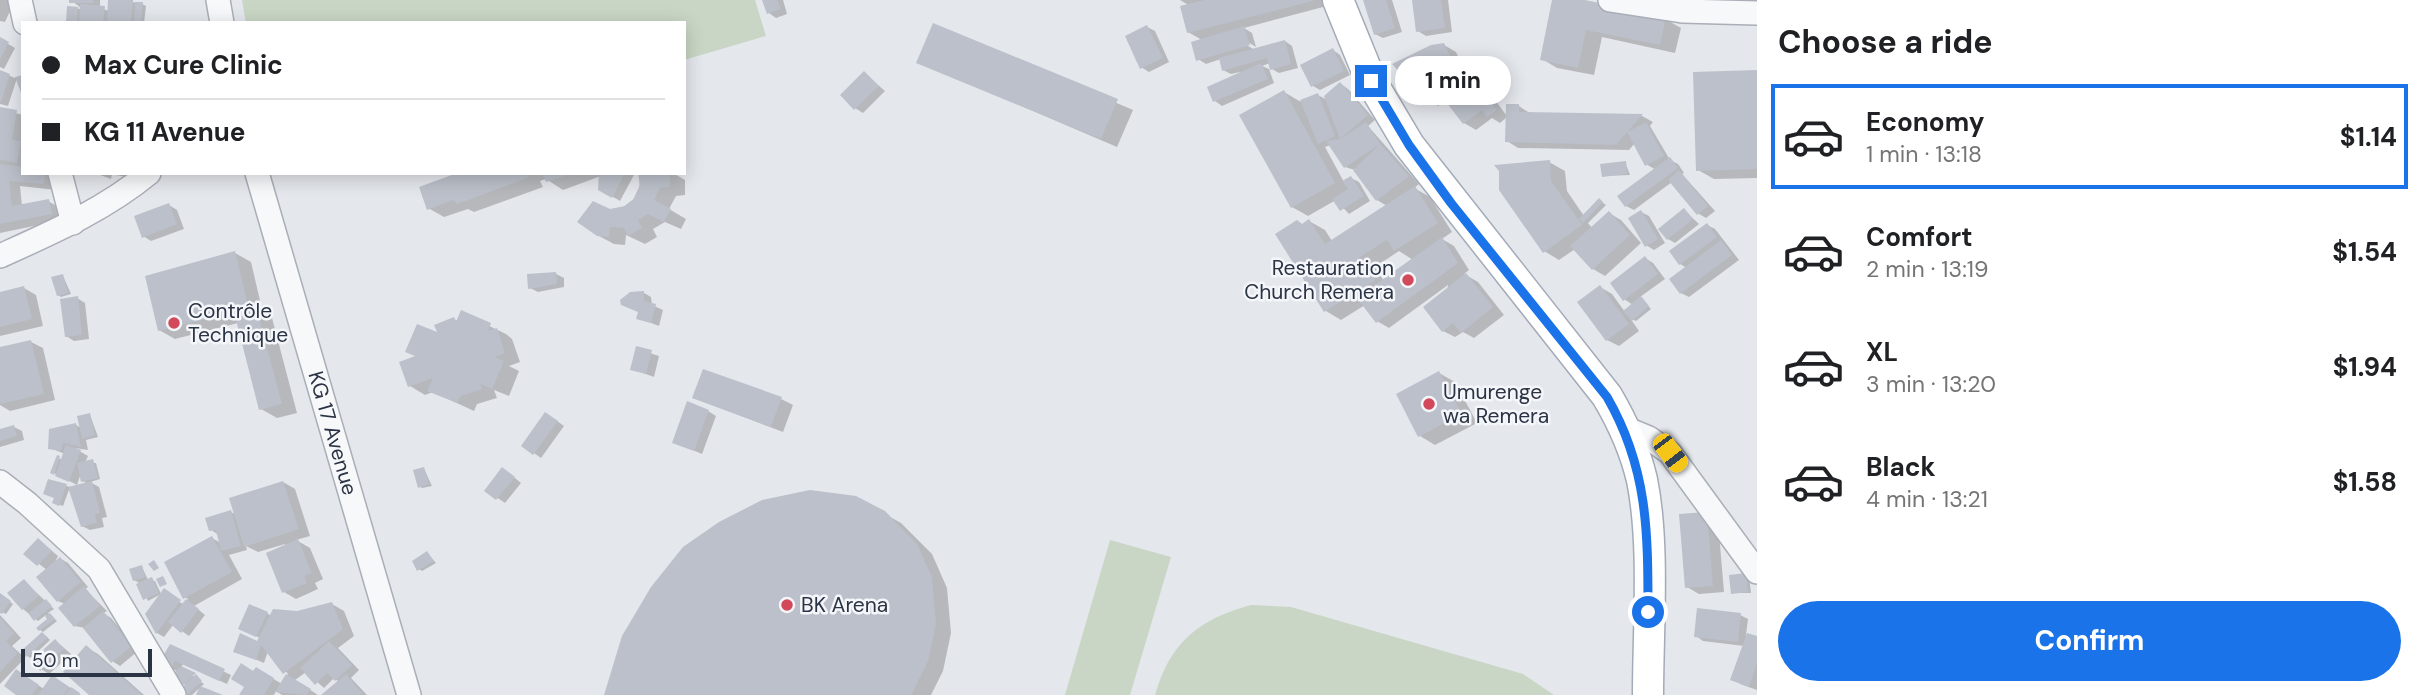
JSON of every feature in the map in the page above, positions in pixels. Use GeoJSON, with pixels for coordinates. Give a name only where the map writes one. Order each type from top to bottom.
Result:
{"type":"FeatureCollection","features":[{"type":"Feature","properties":{"kind":"main road"},"geometry":{"type":"LineString","coordinates":[[1338,0],[1371,81],[1409,145],[1607,397],[1625,428],[1642,482],[1646,522],[1648,695]]}},
{"type":"Feature","properties":{"kind":"street"},"geometry":{"type":"LineString","coordinates":[[20,0],[24,21]]}},
{"type":"Feature","properties":{"kind":"street"},"geometry":{"type":"LineString","coordinates":[[218,0],[222,21]]}},
{"type":"Feature","properties":{"kind":"street"},"geometry":{"type":"LineString","coordinates":[[1611,0],[1682,11],[1757,13]]}},
{"type":"Feature","properties":{"kind":"street"},"geometry":{"type":"LineString","coordinates":[[61,175],[73,223]]}},
{"type":"Feature","properties":{"kind":"street"},"geometry":{"type":"LineString","coordinates":[[0,256],[73,223],[117,199],[147,175]]}},
{"type":"Feature","properties":{"kind":"street","name":"KG 17 Avenue"},"geometry":{"type":"LineString","coordinates":[[258,175],[409,695]]}},
{"type":"Feature","properties":{"kind":"street"},"geometry":{"type":"LineString","coordinates":[[1625,428],[1670,453],[1757,572]]}},
{"type":"Feature","properties":{"kind":"street"},"geometry":{"type":"LineString","coordinates":[[0,482],[99,569],[174,695]]}},
{"type":"Feature","properties":{"kind":"green space"},"geometry":{"type":"Polygon","coordinates":[[[242,0],[755,0],[766,36],[686,59],[686,21],[246,21],[242,0]]]}},
{"type":"Feature","properties":{"kind":"green space"},"geometry":{"type":"Polygon","coordinates":[[[1110,540],[1171,557],[1130,695],[1065,695],[1110,540]]]}},
{"type":"Feature","properties":{"kind":"green space"},"geometry":{"type":"Polygon","coordinates":[[[1251,605],[1291,607],[1523,674],[1554,695],[1155,695],[1169,661],[1189,635],[1216,618],[1251,605]]]}},
{"type":"Feature","properties":{"kind":"building"},"geometry":{"type":"Polygon","coordinates":[[[69,0],[93,0],[93,3],[69,3],[69,0]]]}},
{"type":"Feature","properties":{"kind":"building"},"geometry":{"type":"Polygon","coordinates":[[[108,0],[133,0],[131,21],[107,21],[108,0]]]}},
{"type":"Feature","properties":{"kind":"building"},"geometry":{"type":"Polygon","coordinates":[[[762,0],[777,0],[781,9],[767,14],[762,0]]]}},
{"type":"Feature","properties":{"kind":"building"},"geometry":{"type":"Polygon","coordinates":[[[1205,0],[1313,1],[1187,33],[1180,6],[1205,0]]]}},
{"type":"Feature","properties":{"kind":"building"},"geometry":{"type":"Polygon","coordinates":[[[1363,0],[1386,0],[1395,28],[1374,35],[1363,0]]]}},
{"type":"Feature","properties":{"kind":"building"},"geometry":{"type":"Polygon","coordinates":[[[1412,0],[1441,0],[1445,28],[1416,32],[1412,0]]]}},
{"type":"Feature","properties":{"kind":"building"},"geometry":{"type":"Polygon","coordinates":[[[1552,0],[1585,0],[1666,17],[1660,45],[1586,30],[1578,68],[1540,60],[1552,0]]]}},
{"type":"Feature","properties":{"kind":"building"},"geometry":{"type":"Polygon","coordinates":[[[135,2],[143,2],[141,21],[134,21],[135,2]]]}},
{"type":"Feature","properties":{"kind":"building"},"geometry":{"type":"Polygon","coordinates":[[[80,4],[105,6],[103,21],[79,21],[80,4]]]}},
{"type":"Feature","properties":{"kind":"building"},"geometry":{"type":"Polygon","coordinates":[[[67,6],[78,7],[77,21],[66,21],[67,6]]]}},
{"type":"Feature","properties":{"kind":"building"},"geometry":{"type":"Polygon","coordinates":[[[933,23],[1118,99],[1101,139],[916,63],[933,23]]]}},
{"type":"Feature","properties":{"kind":"building"},"geometry":{"type":"Polygon","coordinates":[[[1147,25],[1163,58],[1140,69],[1125,36],[1147,25]]]}},
{"type":"Feature","properties":{"kind":"building"},"geometry":{"type":"Polygon","coordinates":[[[1244,26],[1250,45],[1196,61],[1191,42],[1244,26]]]}},
{"type":"Feature","properties":{"kind":"building"},"geometry":{"type":"Polygon","coordinates":[[[0,37],[9,42],[0,59],[0,37]]]}},
{"type":"Feature","properties":{"kind":"building"},"geometry":{"type":"Polygon","coordinates":[[[1285,40],[1291,64],[1270,70],[1267,58],[1222,71],[1219,58],[1285,40]]]}},
{"type":"Feature","properties":{"kind":"building"},"geometry":{"type":"Polygon","coordinates":[[[1444,43],[1457,70],[1439,88],[1458,74],[1472,93],[1480,87],[1497,110],[1487,117],[1482,110],[1463,124],[1437,90],[1426,100],[1392,64],[1431,45],[1444,43]]]}},
{"type":"Feature","properties":{"kind":"building"},"geometry":{"type":"Polygon","coordinates":[[[1333,48],[1344,71],[1311,87],[1300,65],[1333,48]]]}},
{"type":"Feature","properties":{"kind":"building"},"geometry":{"type":"Polygon","coordinates":[[[1261,63],[1268,79],[1213,102],[1207,87],[1261,63]]]}},
{"type":"Feature","properties":{"kind":"building"},"geometry":{"type":"Polygon","coordinates":[[[0,70],[10,74],[1,102],[0,102],[0,70]]]}},
{"type":"Feature","properties":{"kind":"building"},"geometry":{"type":"Polygon","coordinates":[[[1757,70],[1757,169],[1696,171],[1693,72],[1757,70]]]}},
{"type":"Feature","properties":{"kind":"building"},"geometry":{"type":"Polygon","coordinates":[[[864,71],[879,86],[854,110],[840,95],[864,71]]]}},
{"type":"Feature","properties":{"kind":"building"},"geometry":{"type":"Polygon","coordinates":[[[21,76],[21,93],[15,77],[21,76]]]}},
{"type":"Feature","properties":{"kind":"building"},"geometry":{"type":"Polygon","coordinates":[[[1340,82],[1368,115],[1340,139],[1324,96],[1340,82]]]}},
{"type":"Feature","properties":{"kind":"building"},"geometry":{"type":"Polygon","coordinates":[[[1284,90],[1335,183],[1291,208],[1239,115],[1284,90]]]}},
{"type":"Feature","properties":{"kind":"building"},"geometry":{"type":"Polygon","coordinates":[[[1318,93],[1335,136],[1318,144],[1300,100],[1318,93]]]}},
{"type":"Feature","properties":{"kind":"building"},"geometry":{"type":"Polygon","coordinates":[[[1506,104],[1519,104],[1519,112],[1643,114],[1616,145],[1505,142],[1506,104]]]}},
{"type":"Feature","properties":{"kind":"building"},"geometry":{"type":"Polygon","coordinates":[[[0,107],[17,110],[12,140],[21,141],[17,163],[0,160],[0,107]]]}},
{"type":"Feature","properties":{"kind":"building"},"geometry":{"type":"Polygon","coordinates":[[[1366,122],[1380,144],[1344,168],[1326,141],[1340,139],[1366,122]]]}},
{"type":"Feature","properties":{"kind":"building"},"geometry":{"type":"Polygon","coordinates":[[[1646,122],[1664,156],[1645,166],[1627,132],[1646,122]]]}},
{"type":"Feature","properties":{"kind":"building"},"geometry":{"type":"Polygon","coordinates":[[[1380,144],[1409,176],[1376,201],[1353,170],[1380,144]]]}},
{"type":"Feature","properties":{"kind":"building"},"geometry":{"type":"Polygon","coordinates":[[[1670,157],[1678,168],[1625,207],[1617,196],[1670,157]]]}},
{"type":"Feature","properties":{"kind":"building"},"geometry":{"type":"Polygon","coordinates":[[[1550,160],[1551,181],[1582,225],[1543,253],[1499,190],[1499,171],[1494,165],[1550,160]]]}},
{"type":"Feature","properties":{"kind":"building"},"geometry":{"type":"Polygon","coordinates":[[[1626,161],[1627,174],[1602,177],[1600,164],[1626,161]]]}},
{"type":"Feature","properties":{"kind":"building"},"geometry":{"type":"Polygon","coordinates":[[[0,164],[21,167],[21,175],[45,175],[44,184],[9,181],[12,206],[49,199],[52,214],[0,224],[0,164]]]}},
{"type":"Feature","properties":{"kind":"building"},"geometry":{"type":"Polygon","coordinates":[[[1679,170],[1708,206],[1697,215],[1668,180],[1679,170]]]}},
{"type":"Feature","properties":{"kind":"building"},"geometry":{"type":"Polygon","coordinates":[[[452,175],[527,175],[528,178],[457,204],[453,200],[427,210],[419,187],[452,175]]]}},
{"type":"Feature","properties":{"kind":"building"},"geometry":{"type":"Polygon","coordinates":[[[543,175],[567,175],[546,182],[543,175]]]}},
{"type":"Feature","properties":{"kind":"building"},"geometry":{"type":"Polygon","coordinates":[[[599,175],[624,175],[612,198],[598,190],[599,175]]]}},
{"type":"Feature","properties":{"kind":"building"},"geometry":{"type":"Polygon","coordinates":[[[638,175],[670,175],[670,187],[660,188],[654,200],[671,209],[664,222],[648,214],[638,220],[642,228],[628,236],[624,228],[610,227],[609,237],[597,236],[577,222],[593,201],[610,209],[625,206],[633,200],[640,185],[638,175]]]}},
{"type":"Feature","properties":{"kind":"building"},"geometry":{"type":"Polygon","coordinates":[[[1351,176],[1364,196],[1340,211],[1332,199],[1348,189],[1342,181],[1351,176]]]}},
{"type":"Feature","properties":{"kind":"building"},"geometry":{"type":"Polygon","coordinates":[[[1415,186],[1438,223],[1394,251],[1387,240],[1360,257],[1375,280],[1324,312],[1275,234],[1297,220],[1302,224],[1309,219],[1325,244],[1415,186]]]}},
{"type":"Feature","properties":{"kind":"building"},"geometry":{"type":"Polygon","coordinates":[[[1599,198],[1603,202],[1583,223],[1579,219],[1599,198]]]}},
{"type":"Feature","properties":{"kind":"building"},"geometry":{"type":"Polygon","coordinates":[[[169,203],[177,224],[142,238],[134,216],[169,203]]]}},
{"type":"Feature","properties":{"kind":"building"},"geometry":{"type":"Polygon","coordinates":[[[1684,208],[1693,219],[1667,240],[1658,229],[1684,208]]]}},
{"type":"Feature","properties":{"kind":"building"},"geometry":{"type":"Polygon","coordinates":[[[1641,210],[1658,239],[1645,247],[1628,218],[1641,210]]]}},
{"type":"Feature","properties":{"kind":"building"},"geometry":{"type":"Polygon","coordinates":[[[1609,211],[1630,235],[1592,270],[1570,246],[1609,211]]]}},
{"type":"Feature","properties":{"kind":"building"},"geometry":{"type":"Polygon","coordinates":[[[1707,223],[1717,237],[1679,265],[1669,251],[1707,223]]]}},
{"type":"Feature","properties":{"kind":"building","name":"Restauration Church Remera"},"geometry":{"type":"Polygon","coordinates":[[[1442,237],[1458,263],[1376,323],[1357,298],[1442,237]]]}},
{"type":"Feature","properties":{"kind":"building"},"geometry":{"type":"Polygon","coordinates":[[[1721,240],[1732,255],[1680,294],[1669,279],[1721,240]]]}},
{"type":"Feature","properties":{"kind":"building","name":"Contrôle Technique"},"geometry":{"type":"Polygon","coordinates":[[[235,251],[248,305],[255,303],[282,404],[259,410],[234,312],[158,331],[145,276],[235,251]]]}},
{"type":"Feature","properties":{"kind":"building"},"geometry":{"type":"Polygon","coordinates":[[[1645,256],[1658,274],[1623,301],[1610,283],[1645,256]]]}},
{"type":"Feature","properties":{"kind":"building"},"geometry":{"type":"Polygon","coordinates":[[[556,272],[557,284],[528,289],[527,274],[556,272]]]}},
{"type":"Feature","properties":{"kind":"building"},"geometry":{"type":"Polygon","coordinates":[[[1466,273],[1493,307],[1461,333],[1453,323],[1442,332],[1423,307],[1466,273]]]}},
{"type":"Feature","properties":{"kind":"building"},"geometry":{"type":"Polygon","coordinates":[[[63,274],[68,293],[57,296],[51,277],[63,274]]]}},
{"type":"Feature","properties":{"kind":"building"},"geometry":{"type":"Polygon","coordinates":[[[1600,285],[1629,324],[1606,341],[1577,302],[1600,285]]]}},
{"type":"Feature","properties":{"kind":"building"},"geometry":{"type":"Polygon","coordinates":[[[24,286],[32,319],[0,327],[0,292],[24,286]]]}},
{"type":"Feature","properties":{"kind":"building"},"geometry":{"type":"Polygon","coordinates":[[[644,291],[644,301],[656,304],[651,323],[636,319],[638,312],[621,305],[620,300],[630,292],[644,291]]]}},
{"type":"Feature","properties":{"kind":"building"},"geometry":{"type":"Polygon","coordinates":[[[78,296],[82,335],[65,337],[60,299],[78,296]]]}},
{"type":"Feature","properties":{"kind":"building"},"geometry":{"type":"Polygon","coordinates":[[[1641,296],[1649,306],[1632,321],[1623,311],[1641,296]]]}},
{"type":"Feature","properties":{"kind":"building"},"geometry":{"type":"Polygon","coordinates":[[[461,310],[491,323],[488,331],[497,328],[505,353],[495,357],[504,361],[492,389],[480,384],[482,389],[461,396],[457,403],[427,391],[433,378],[408,387],[399,362],[415,356],[405,352],[417,324],[437,332],[434,325],[454,317],[456,322],[461,310]]]}},
{"type":"Feature","properties":{"kind":"building"},"geometry":{"type":"Polygon","coordinates":[[[31,340],[44,394],[0,404],[0,347],[31,340]]]}},
{"type":"Feature","properties":{"kind":"building"},"geometry":{"type":"Polygon","coordinates":[[[636,346],[652,350],[646,374],[630,370],[636,346]]]}},
{"type":"Feature","properties":{"kind":"building"},"geometry":{"type":"Polygon","coordinates":[[[703,369],[782,397],[771,427],[692,398],[703,369]]]}},
{"type":"Feature","properties":{"kind":"building","name":"Umurenge wa Remera"},"geometry":{"type":"Polygon","coordinates":[[[1439,371],[1462,414],[1418,437],[1396,394],[1439,371]]]}},
{"type":"Feature","properties":{"kind":"building"},"geometry":{"type":"Polygon","coordinates":[[[687,401],[709,410],[694,451],[672,443],[687,401]]]}},
{"type":"Feature","properties":{"kind":"building"},"geometry":{"type":"Polygon","coordinates":[[[545,412],[558,421],[533,455],[521,446],[545,412]]]}},
{"type":"Feature","properties":{"kind":"building"},"geometry":{"type":"Polygon","coordinates":[[[90,413],[95,435],[82,439],[77,416],[90,413]]]}},
{"type":"Feature","properties":{"kind":"building"},"geometry":{"type":"Polygon","coordinates":[[[76,423],[81,447],[63,443],[61,451],[48,449],[49,429],[76,423]]]}},
{"type":"Feature","properties":{"kind":"building"},"geometry":{"type":"Polygon","coordinates":[[[14,425],[17,436],[0,441],[0,429],[14,425]]]}},
{"type":"Feature","properties":{"kind":"building"},"geometry":{"type":"Polygon","coordinates":[[[66,445],[81,450],[69,482],[55,476],[66,445]]]}},
{"type":"Feature","properties":{"kind":"building"},"geometry":{"type":"Polygon","coordinates":[[[57,455],[60,456],[54,475],[50,473],[57,455]]]}},
{"type":"Feature","properties":{"kind":"building"},"geometry":{"type":"Polygon","coordinates":[[[93,459],[98,478],[81,482],[77,463],[93,459]]]}},
{"type":"Feature","properties":{"kind":"building"},"geometry":{"type":"Polygon","coordinates":[[[424,467],[429,484],[418,488],[413,470],[424,467]]]}},
{"type":"Feature","properties":{"kind":"building"},"geometry":{"type":"Polygon","coordinates":[[[502,467],[515,477],[496,500],[484,491],[502,467]]]}},
{"type":"Feature","properties":{"kind":"building"},"geometry":{"type":"Polygon","coordinates":[[[48,479],[67,484],[59,506],[52,503],[54,498],[43,494],[48,479]]]}},
{"type":"Feature","properties":{"kind":"building"},"geometry":{"type":"Polygon","coordinates":[[[92,481],[100,513],[95,514],[97,523],[81,527],[68,487],[92,481]]]}},
{"type":"Feature","properties":{"kind":"building"},"geometry":{"type":"Polygon","coordinates":[[[283,481],[299,529],[244,547],[229,498],[283,481]]]}},
{"type":"Feature","properties":{"kind":"building","name":"BK Arena"},"geometry":{"type":"Polygon","coordinates":[[[810,490],[856,496],[885,511],[917,544],[932,577],[936,624],[928,661],[911,695],[604,695],[622,636],[651,587],[683,547],[719,522],[762,500],[810,490]]]}},
{"type":"Feature","properties":{"kind":"building"},"geometry":{"type":"Polygon","coordinates":[[[231,510],[241,546],[221,551],[216,530],[209,531],[205,518],[231,510]]]}},
{"type":"Feature","properties":{"kind":"building"},"geometry":{"type":"Polygon","coordinates":[[[1707,512],[1713,586],[1685,588],[1679,514],[1707,512]]]}},
{"type":"Feature","properties":{"kind":"building"},"geometry":{"type":"Polygon","coordinates":[[[212,536],[232,572],[183,599],[164,562],[212,536]]]}},
{"type":"Feature","properties":{"kind":"building"},"geometry":{"type":"Polygon","coordinates":[[[38,538],[52,551],[37,566],[23,554],[38,538]]]}},
{"type":"Feature","properties":{"kind":"building"},"geometry":{"type":"Polygon","coordinates":[[[298,539],[312,573],[304,576],[307,583],[282,593],[266,553],[298,539]]]}},
{"type":"Feature","properties":{"kind":"building"},"geometry":{"type":"Polygon","coordinates":[[[427,551],[434,561],[417,571],[412,561],[427,551]]]}},
{"type":"Feature","properties":{"kind":"building"},"geometry":{"type":"Polygon","coordinates":[[[60,557],[81,582],[57,602],[36,577],[60,557]]]}},
{"type":"Feature","properties":{"kind":"building"},"geometry":{"type":"Polygon","coordinates":[[[154,560],[159,568],[154,571],[148,564],[154,560]]]}},
{"type":"Feature","properties":{"kind":"building"},"geometry":{"type":"Polygon","coordinates":[[[142,565],[145,577],[133,581],[129,569],[142,565]]]}},
{"type":"Feature","properties":{"kind":"building"},"geometry":{"type":"Polygon","coordinates":[[[1746,573],[1748,592],[1731,594],[1729,575],[1746,573]]]}},
{"type":"Feature","properties":{"kind":"building"},"geometry":{"type":"Polygon","coordinates":[[[163,576],[167,584],[160,587],[156,579],[163,576]]]}},
{"type":"Feature","properties":{"kind":"building"},"geometry":{"type":"Polygon","coordinates":[[[152,577],[159,593],[143,600],[136,584],[152,577]]]}},
{"type":"Feature","properties":{"kind":"building"},"geometry":{"type":"Polygon","coordinates":[[[24,579],[39,596],[22,610],[7,593],[24,579]]]}},
{"type":"Feature","properties":{"kind":"building"},"geometry":{"type":"Polygon","coordinates":[[[84,586],[100,606],[74,627],[58,608],[84,586]]]}},
{"type":"Feature","properties":{"kind":"building"},"geometry":{"type":"Polygon","coordinates":[[[164,588],[181,600],[156,634],[145,614],[164,588]]]}},
{"type":"Feature","properties":{"kind":"building"},"geometry":{"type":"Polygon","coordinates":[[[0,593],[11,601],[2,614],[0,613],[0,593]]]}},
{"type":"Feature","properties":{"kind":"building"},"geometry":{"type":"Polygon","coordinates":[[[46,599],[52,606],[34,621],[28,613],[46,599]]]}},
{"type":"Feature","properties":{"kind":"building"},"geometry":{"type":"Polygon","coordinates":[[[186,599],[199,609],[181,633],[168,622],[186,599]]]}},
{"type":"Feature","properties":{"kind":"building"},"geometry":{"type":"Polygon","coordinates":[[[332,602],[343,629],[283,674],[261,645],[256,660],[233,652],[240,633],[257,641],[273,609],[297,611],[332,602]]]}},
{"type":"Feature","properties":{"kind":"building"},"geometry":{"type":"Polygon","coordinates":[[[249,604],[268,612],[256,637],[238,629],[249,604]]]}},
{"type":"Feature","properties":{"kind":"building"},"geometry":{"type":"Polygon","coordinates":[[[1697,608],[1741,613],[1738,642],[1694,637],[1697,608]]]}},
{"type":"Feature","properties":{"kind":"building"},"geometry":{"type":"Polygon","coordinates":[[[103,611],[132,646],[111,663],[83,628],[103,611]]]}},
{"type":"Feature","properties":{"kind":"building"},"geometry":{"type":"Polygon","coordinates":[[[50,613],[55,619],[39,631],[36,628],[50,613]]]}},
{"type":"Feature","properties":{"kind":"building"},"geometry":{"type":"Polygon","coordinates":[[[0,617],[14,633],[6,641],[18,653],[0,672],[0,617]]]}},
{"type":"Feature","properties":{"kind":"building"},"geometry":{"type":"Polygon","coordinates":[[[42,632],[48,638],[26,657],[21,651],[42,632]]]}},
{"type":"Feature","properties":{"kind":"building"},"geometry":{"type":"Polygon","coordinates":[[[1747,633],[1757,636],[1757,663],[1749,687],[1730,680],[1747,633]]]}},
{"type":"Feature","properties":{"kind":"building"},"geometry":{"type":"Polygon","coordinates":[[[55,639],[64,649],[40,671],[31,661],[55,639]]]}},
{"type":"Feature","properties":{"kind":"building"},"geometry":{"type":"Polygon","coordinates":[[[329,641],[352,665],[335,681],[327,673],[315,685],[300,668],[329,641]]]}},
{"type":"Feature","properties":{"kind":"building"},"geometry":{"type":"Polygon","coordinates":[[[170,644],[225,669],[219,681],[175,661],[170,670],[159,663],[170,644]]]}},
{"type":"Feature","properties":{"kind":"building"},"geometry":{"type":"Polygon","coordinates":[[[86,645],[142,695],[89,695],[63,672],[86,645]]]}},
{"type":"Feature","properties":{"kind":"building"},"geometry":{"type":"Polygon","coordinates":[[[241,663],[253,671],[256,667],[274,678],[264,695],[239,695],[244,687],[231,679],[241,663]]]}},
{"type":"Feature","properties":{"kind":"building"},"geometry":{"type":"Polygon","coordinates":[[[181,666],[196,673],[183,685],[173,674],[181,666]]]}},
{"type":"Feature","properties":{"kind":"building"},"geometry":{"type":"Polygon","coordinates":[[[16,669],[39,685],[32,695],[16,695],[4,686],[16,669]]]}},
{"type":"Feature","properties":{"kind":"building"},"geometry":{"type":"Polygon","coordinates":[[[196,674],[202,681],[187,695],[181,695],[178,691],[196,674]]]}},
{"type":"Feature","properties":{"kind":"building"},"geometry":{"type":"Polygon","coordinates":[[[286,674],[311,689],[307,695],[275,692],[286,674]]]}},
{"type":"Feature","properties":{"kind":"building"},"geometry":{"type":"Polygon","coordinates":[[[346,674],[362,693],[321,695],[346,674]]]}},
{"type":"Feature","properties":{"kind":"building"},"geometry":{"type":"Polygon","coordinates":[[[52,675],[69,687],[64,695],[38,695],[52,675]]]}},
{"type":"Feature","properties":{"kind":"building"},"geometry":{"type":"Polygon","coordinates":[[[200,686],[223,695],[196,695],[200,686]]]}},
{"type":"Feature","properties":{"kind":"building"},"geometry":{"type":"Polygon","coordinates":[[[71,687],[80,693],[65,695],[71,687]]]}},
{"type":"Feature","properties":{"kind":"place","name":"Restauration Church Remera"},"geometry":{"type":"Point","coordinates":[1408,280]}},
{"type":"Feature","properties":{"kind":"place","name":"Contrôle Technique"},"geometry":{"type":"Point","coordinates":[174,323]}},
{"type":"Feature","properties":{"kind":"place","name":"Umurenge wa Remera"},"geometry":{"type":"Point","coordinates":[1429,404]}},
{"type":"Feature","properties":{"kind":"place","name":"BK Arena"},"geometry":{"type":"Point","coordinates":[787,605]}},
{"type":"Feature","properties":{"kind":"route"},"geometry":{"type":"LineString","coordinates":[[1371,81],[1409,145],[1451,203],[1607,397],[1625,428],[1642,482],[1646,522],[1648,612]]}}]}
